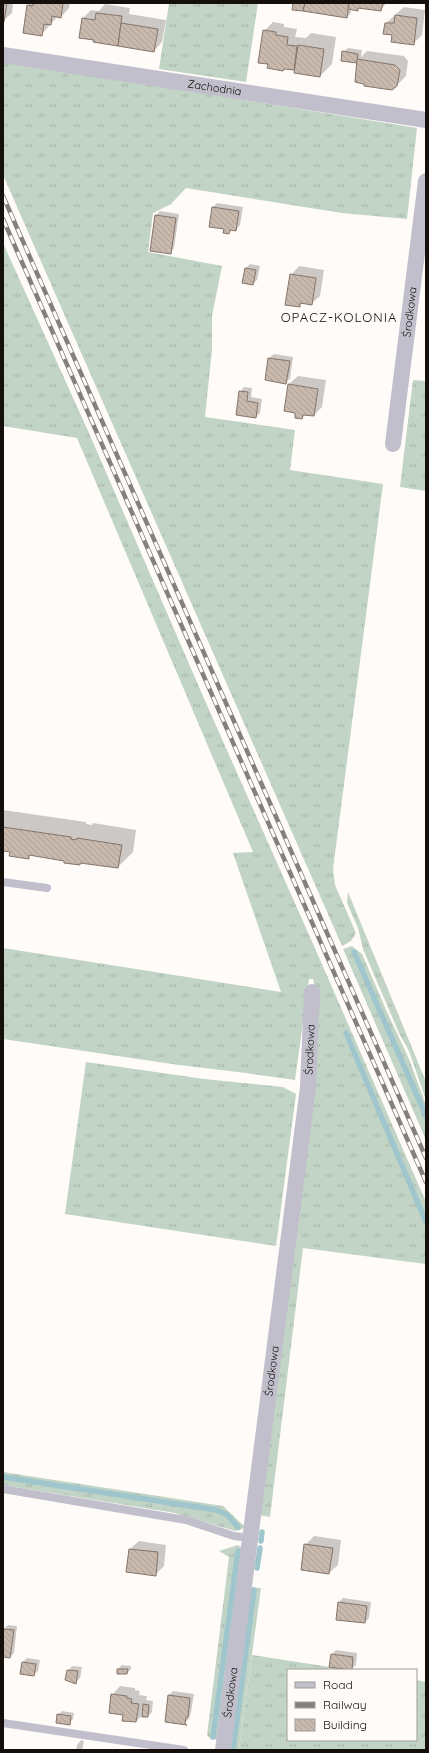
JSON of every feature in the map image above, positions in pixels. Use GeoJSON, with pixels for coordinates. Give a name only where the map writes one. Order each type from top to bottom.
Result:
{"type":"FeatureCollection","features":[{"type":"Feature","properties":{"kind":"street","name":"Zachodnia"},"geometry":{"type":"LineString","coordinates":[[3,55],[426,120]]}},
{"type":"Feature","properties":{"kind":"street","name":"Środkowa"},"geometry":{"type":"LineString","coordinates":[[393,444],[426,181]]}},
{"type":"Feature","properties":{"kind":"street","name":"Środkowa"},"geometry":{"type":"LineString","coordinates":[[223,1750],[308,1087],[312,992]]}},
{"type":"Feature","properties":{"kind":"lane"},"geometry":{"type":"LineString","coordinates":[[3,882],[46,888]]}},
{"type":"Feature","properties":{"kind":"lane"},"geometry":{"type":"LineString","coordinates":[[3,1489],[186,1520],[234,1536],[250,1538]]}},
{"type":"Feature","properties":{"kind":"lane"},"geometry":{"type":"LineString","coordinates":[[3,1723],[184,1750]]}},
{"type":"Feature","properties":{"kind":"green space"},"geometry":{"type":"Polygon","coordinates":[[[169,3],[258,3],[246,82],[159,69],[169,3]]]}},
{"type":"Feature","properties":{"kind":"green space"},"geometry":{"type":"Polygon","coordinates":[[[3,61],[417,128],[407,219],[342,213],[186,188],[171,204],[153,213],[148,252],[222,266],[212,316],[212,349],[205,417],[295,430],[290,470],[383,484],[333,869],[335,885],[356,933],[351,941],[342,946],[3,175],[3,61]]]}},
{"type":"Feature","properties":{"kind":"green space"},"geometry":{"type":"Polygon","coordinates":[[[3,243],[89,433],[206,703],[426,1202],[426,1264],[303,1248],[270,1517],[259,1515],[316,992],[313,979],[309,979],[295,1080],[179,1065],[3,1039],[3,948],[281,992],[233,853],[253,852],[77,438],[3,426],[3,243]]]}},
{"type":"Feature","properties":{"kind":"green space"},"geometry":{"type":"Polygon","coordinates":[[[413,380],[426,381],[426,491],[400,487],[413,380]]]}},
{"type":"Feature","properties":{"kind":"green space"},"geometry":{"type":"Polygon","coordinates":[[[348,892],[426,1082],[426,1100],[409,1051],[399,1033],[363,949],[358,928],[347,903],[348,892]]]}},
{"type":"Feature","properties":{"kind":"green space"},"geometry":{"type":"Polygon","coordinates":[[[352,946],[362,954],[409,1059],[426,1105],[426,1140],[343,949],[352,946]]]}},
{"type":"Feature","properties":{"kind":"green space"},"geometry":{"type":"Polygon","coordinates":[[[86,1062],[204,1079],[283,1087],[296,1094],[276,1246],[65,1214],[86,1062]]]}},
{"type":"Feature","properties":{"kind":"green space"},"geometry":{"type":"Polygon","coordinates":[[[3,1472],[223,1506],[245,1527],[235,1531],[175,1513],[3,1485],[3,1472]]]}},
{"type":"Feature","properties":{"kind":"green space"},"geometry":{"type":"Polygon","coordinates":[[[238,1545],[242,1548],[219,1740],[211,1739],[207,1735],[229,1557],[219,1551],[238,1545]]]}},
{"type":"Feature","properties":{"kind":"green space"},"geometry":{"type":"Polygon","coordinates":[[[249,1587],[261,1588],[239,1750],[228,1750],[249,1587]]]}},
{"type":"Feature","properties":{"kind":"green space"},"geometry":{"type":"Polygon","coordinates":[[[252,1655],[343,1669],[287,1669],[287,1741],[417,1741],[417,1680],[426,1682],[426,1750],[239,1750],[252,1655]]]}},
{"type":"Feature","properties":{"kind":"building"},"geometry":{"type":"Polygon","coordinates":[[[3,3],[7,3],[4,22],[3,22],[3,3]]]}},
{"type":"Feature","properties":{"kind":"building"},"geometry":{"type":"Polygon","coordinates":[[[33,3],[63,3],[61,18],[52,16],[51,25],[44,24],[42,36],[23,33],[27,5],[33,6],[33,3]]]}},
{"type":"Feature","properties":{"kind":"building"},"geometry":{"type":"Polygon","coordinates":[[[293,3],[305,3],[303,11],[292,10],[293,3]]]}},
{"type":"Feature","properties":{"kind":"building"},"geometry":{"type":"Polygon","coordinates":[[[305,3],[349,3],[347,18],[303,11],[305,3]]]}},
{"type":"Feature","properties":{"kind":"building"},"geometry":{"type":"Polygon","coordinates":[[[349,3],[383,3],[381,11],[358,8],[358,11],[348,9],[349,3]]]}},
{"type":"Feature","properties":{"kind":"building"},"geometry":{"type":"Polygon","coordinates":[[[96,13],[122,16],[118,46],[79,38],[82,18],[95,20],[96,13]]]}},
{"type":"Feature","properties":{"kind":"building"},"geometry":{"type":"Polygon","coordinates":[[[395,15],[417,18],[414,45],[391,42],[392,35],[383,34],[385,23],[394,23],[395,15]]]}},
{"type":"Feature","properties":{"kind":"building"},"geometry":{"type":"Polygon","coordinates":[[[121,23],[158,29],[154,52],[118,46],[121,23]]]}},
{"type":"Feature","properties":{"kind":"building"},"geometry":{"type":"Polygon","coordinates":[[[263,30],[276,32],[276,35],[288,37],[287,45],[297,46],[294,70],[284,69],[283,71],[267,68],[268,64],[258,63],[263,30]]]}},
{"type":"Feature","properties":{"kind":"building"},"geometry":{"type":"Polygon","coordinates":[[[298,45],[324,49],[320,77],[294,73],[298,45]]]}},
{"type":"Feature","properties":{"kind":"building"},"geometry":{"type":"Polygon","coordinates":[[[342,51],[358,54],[357,63],[341,61],[342,51]]]}},
{"type":"Feature","properties":{"kind":"building"},"geometry":{"type":"Polygon","coordinates":[[[357,59],[395,65],[400,70],[397,86],[392,90],[364,86],[364,84],[355,82],[357,59]]]}},
{"type":"Feature","properties":{"kind":"building"},"geometry":{"type":"Polygon","coordinates":[[[212,207],[239,211],[236,231],[230,230],[229,234],[223,233],[224,229],[209,227],[212,207]]]}},
{"type":"Feature","properties":{"kind":"building"},"geometry":{"type":"Polygon","coordinates":[[[155,215],[176,218],[171,254],[150,251],[155,215]]]}},
{"type":"Feature","properties":{"kind":"building"},"geometry":{"type":"Polygon","coordinates":[[[245,268],[256,270],[253,285],[242,283],[245,268]]]}},
{"type":"Feature","properties":{"kind":"building"},"geometry":{"type":"Polygon","coordinates":[[[290,274],[316,278],[312,305],[300,303],[300,307],[285,305],[290,274]]]}},
{"type":"Feature","properties":{"kind":"building"},"geometry":{"type":"Polygon","coordinates":[[[268,358],[290,361],[286,384],[265,380],[268,358]]]}},
{"type":"Feature","properties":{"kind":"building"},"geometry":{"type":"Polygon","coordinates":[[[288,384],[318,389],[314,416],[303,415],[302,419],[295,418],[295,413],[284,411],[288,384]]]}},
{"type":"Feature","properties":{"kind":"building"},"geometry":{"type":"Polygon","coordinates":[[[239,391],[248,392],[247,401],[258,403],[256,418],[236,415],[239,391]]]}},
{"type":"Feature","properties":{"kind":"building"},"geometry":{"type":"Polygon","coordinates":[[[3,827],[71,837],[71,839],[76,840],[77,838],[122,845],[118,868],[80,863],[80,865],[64,863],[64,861],[29,855],[29,859],[9,856],[10,852],[3,851],[3,827]]]}},
{"type":"Feature","properties":{"kind":"building"},"geometry":{"type":"Polygon","coordinates":[[[304,1544],[333,1548],[329,1574],[301,1570],[304,1544]]]}},
{"type":"Feature","properties":{"kind":"building"},"geometry":{"type":"Polygon","coordinates":[[[129,1549],[158,1552],[156,1576],[126,1572],[129,1549]]]}},
{"type":"Feature","properties":{"kind":"building"},"geometry":{"type":"Polygon","coordinates":[[[338,1602],[367,1606],[365,1623],[336,1620],[338,1602]]]}},
{"type":"Feature","properties":{"kind":"building"},"geometry":{"type":"Polygon","coordinates":[[[3,1629],[14,1630],[10,1658],[3,1657],[3,1629]]]}},
{"type":"Feature","properties":{"kind":"building"},"geometry":{"type":"Polygon","coordinates":[[[331,1654],[353,1657],[352,1669],[329,1667],[331,1654]]]}},
{"type":"Feature","properties":{"kind":"building"},"geometry":{"type":"Polygon","coordinates":[[[22,1662],[36,1664],[34,1676],[20,1674],[22,1662]]]}},
{"type":"Feature","properties":{"kind":"building"},"geometry":{"type":"Polygon","coordinates":[[[117,1669],[128,1669],[127,1674],[117,1674],[117,1669]]]}},
{"type":"Feature","properties":{"kind":"building"},"geometry":{"type":"Polygon","coordinates":[[[67,1670],[78,1671],[76,1684],[65,1680],[67,1670]]]}},
{"type":"Feature","properties":{"kind":"building"},"geometry":{"type":"Polygon","coordinates":[[[111,1694],[127,1696],[127,1698],[132,1699],[131,1703],[139,1704],[136,1722],[122,1721],[123,1715],[109,1713],[111,1694]]]}},
{"type":"Feature","properties":{"kind":"building"},"geometry":{"type":"Polygon","coordinates":[[[168,1695],[190,1698],[188,1717],[186,1717],[185,1724],[187,1725],[165,1722],[168,1695]]]}},
{"type":"Feature","properties":{"kind":"building"},"geometry":{"type":"Polygon","coordinates":[[[143,1704],[149,1705],[148,1717],[142,1717],[143,1704]]]}},
{"type":"Feature","properties":{"kind":"building"},"geometry":{"type":"Polygon","coordinates":[[[57,1714],[71,1716],[70,1725],[56,1723],[57,1714]]]}},
{"type":"Feature","properties":{"kind":"waterway"},"geometry":{"type":"LineString","coordinates":[[354,952],[426,1116]]}},
{"type":"Feature","properties":{"kind":"waterway"},"geometry":{"type":"LineString","coordinates":[[346,1033],[426,1222]]}},
{"type":"Feature","properties":{"kind":"waterway"},"geometry":{"type":"LineString","coordinates":[[3,1477],[216,1510],[226,1514],[238,1527]]}},
{"type":"Feature","properties":{"kind":"waterway"},"geometry":{"type":"LineString","coordinates":[[261,1541],[262,1532]]}},
{"type":"Feature","properties":{"kind":"waterway"},"geometry":{"type":"LineString","coordinates":[[257,1568],[260,1548]]}},
{"type":"Feature","properties":{"kind":"waterway"},"geometry":{"type":"LineString","coordinates":[[213,1737],[238,1551]]}},
{"type":"Feature","properties":{"kind":"waterway"},"geometry":{"type":"LineString","coordinates":[[233,1750],[254,1590]]}},
{"type":"Feature","properties":{"kind":"railway"},"geometry":{"type":"LineString","coordinates":[[3,196],[426,1158]]}},
{"type":"Feature","properties":{"kind":"railway"},"geometry":{"type":"LineString","coordinates":[[3,219],[426,1182]]}},
{"type":"Feature","properties":{"kind":"district","name":"OPACZ-KOLONIA"},"geometry":{"type":"Point","coordinates":[339,317]}}]}
